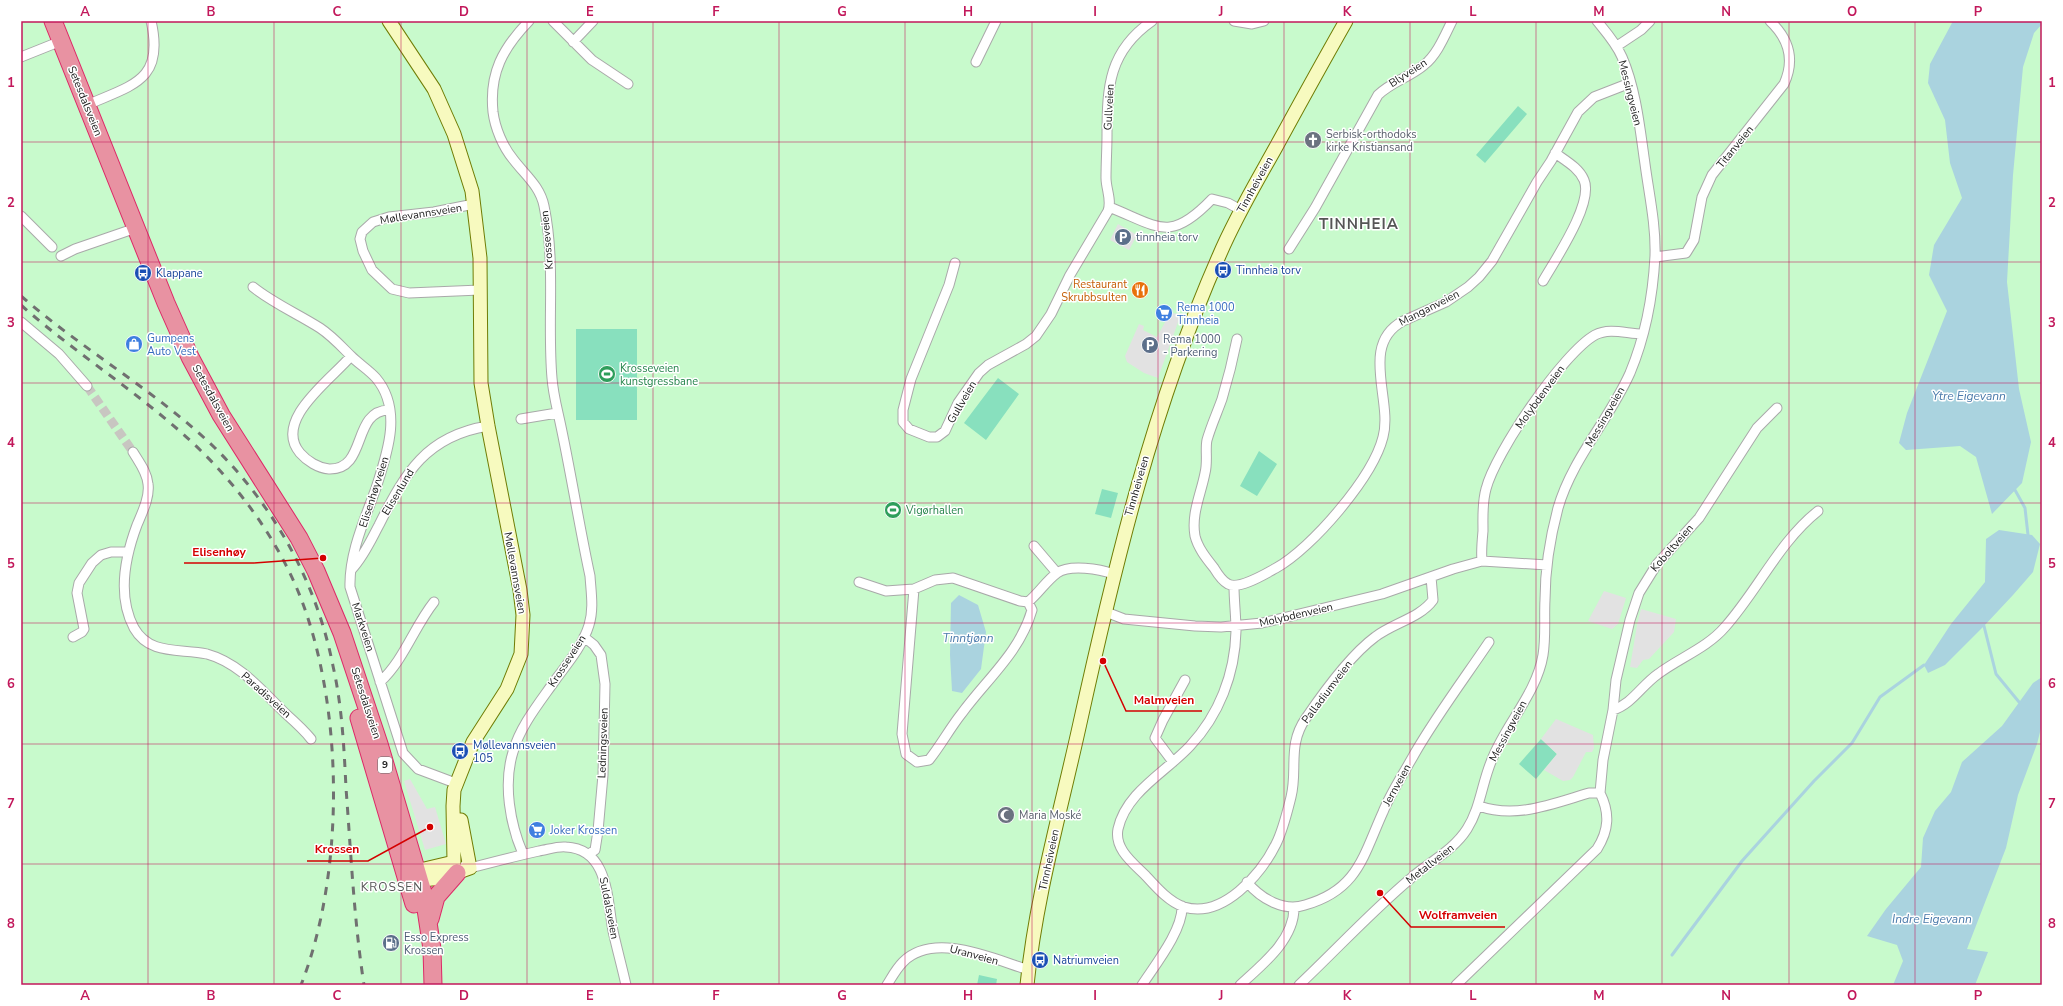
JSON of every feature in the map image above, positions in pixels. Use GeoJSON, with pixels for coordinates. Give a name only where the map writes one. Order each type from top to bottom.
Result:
{"type":"FeatureCollection","features":[{"type":"Feature","properties":{"kind":"highway","name":"Setesdalsveien"},"geometry":{"type":"LineString","coordinates":[[52,21],[166,303],[202,382],[234,436],[299,538],[316,570],[331,610],[368,749],[415,878],[429,923],[433,985]]}},
{"type":"Feature","properties":{"kind":"highway","name":"9"},"geometry":{"type":"LineString","coordinates":[[429,923],[436,897],[460,868]]}},
{"type":"Feature","properties":{"kind":"highway","name":"Setesdalsveien"},"geometry":{"type":"LineString","coordinates":[[415,878],[425,985]]}},
{"type":"Feature","properties":{"kind":"street"},"geometry":{"type":"LineString","coordinates":[[87,105],[126,89],[142,79],[148,71],[155,49],[151,21]]}},
{"type":"Feature","properties":{"kind":"street","name":"Møllevannsveien"},"geometry":{"type":"LineString","coordinates":[[389,21],[425,75],[448,119],[464,164],[474,204],[480,258],[482,382],[488,426],[520,590],[523,615],[523,640],[521,654],[512,679],[473,742],[458,784],[454,790],[453,800],[460,868]]}},
{"type":"Feature","properties":{"kind":"street","name":"Krosseveien"},"geometry":{"type":"LineString","coordinates":[[520,855],[509,792],[512,753],[527,723],[584,637],[589,625],[592,601],[590,576],[557,412],[550,362],[550,245],[544,204],[535,184],[507,149],[493,113],[493,85],[499,64],[508,44],[529,21]]}},
{"type":"Feature","properties":{"kind":"street"},"geometry":{"type":"LineString","coordinates":[[553,21],[601,68],[628,84]]}},
{"type":"Feature","properties":{"kind":"street"},"geometry":{"type":"LineString","coordinates":[[573,42],[593,21]]}},
{"type":"Feature","properties":{"kind":"street"},"geometry":{"type":"LineString","coordinates":[[976,62],[996,21]]}},
{"type":"Feature","properties":{"kind":"street","name":"Gullveien"},"geometry":{"type":"LineString","coordinates":[[955,264],[911,378],[903,410],[903,422],[909,429],[930,437],[937,437],[945,431],[961,398],[979,373],[988,365],[1026,344],[1036,336],[1051,314],[1070,275],[1109,207],[1106,181],[1108,90],[1113,70],[1124,49],[1138,33],[1152,21]]}},
{"type":"Feature","properties":{"kind":"street"},"geometry":{"type":"LineString","coordinates":[[1234,21],[1252,24],[1264,21]]}},
{"type":"Feature","properties":{"kind":"street","name":"Tinnheiveien"},"geometry":{"type":"LineString","coordinates":[[1027,985],[1034,926],[1045,873],[1106,612],[1113,574],[1134,496],[1167,390],[1212,272],[1240,210],[1346,21]]}},
{"type":"Feature","properties":{"kind":"street","name":"Blyveien"},"geometry":{"type":"LineString","coordinates":[[1289,248],[1318,202],[1378,95],[1385,88],[1425,65],[1439,46],[1452,21]]}},
{"type":"Feature","properties":{"kind":"street","name":"Messingveien"},"geometry":{"type":"LineString","coordinates":[[1479,806],[1485,778],[1494,755],[1533,685],[1541,665],[1544,650],[1547,565],[1559,505],[1568,482],[1608,415],[1629,375],[1643,334],[1650,305],[1655,257],[1652,213],[1630,83],[1622,58],[1616,46],[1597,21]]}},
{"type":"Feature","properties":{"kind":"street"},"geometry":{"type":"LineString","coordinates":[[1616,46],[1636,34],[1650,21]]}},
{"type":"Feature","properties":{"kind":"street","name":"Titanveien"},"geometry":{"type":"LineString","coordinates":[[1655,257],[1686,253],[1691,248],[1694,240],[1702,196],[1712,175],[1784,84],[1788,75],[1790,56],[1782,35],[1770,21]]}},
{"type":"Feature","properties":{"kind":"street"},"geometry":{"type":"LineString","coordinates":[[21,57],[61,41]]}},
{"type":"Feature","properties":{"kind":"street","name":"Manganveien"},"geometry":{"type":"LineString","coordinates":[[1234,586],[1256,578],[1292,557],[1332,517],[1364,480],[1380,448],[1386,425],[1379,370],[1381,349],[1389,333],[1399,323],[1457,296],[1485,271],[1555,154],[1578,112],[1594,97],[1630,83]]}},
{"type":"Feature","properties":{"kind":"street"},"geometry":{"type":"LineString","coordinates":[[1543,281],[1580,216],[1586,199],[1586,188],[1581,174],[1568,162],[1555,154]]}},
{"type":"Feature","properties":{"kind":"street"},"geometry":{"type":"LineString","coordinates":[[1109,207],[1149,225],[1161,228],[1174,227],[1183,223],[1212,199],[1228,203],[1240,210]]}},
{"type":"Feature","properties":{"kind":"street","name":"Møllevannsveien"},"geometry":{"type":"LineString","coordinates":[[474,204],[409,216],[389,217],[373,222],[362,232],[360,239],[364,255],[372,270],[392,289],[409,293],[480,290]]}},
{"type":"Feature","properties":{"kind":"street"},"geometry":{"type":"LineString","coordinates":[[21,216],[52,247]]}},
{"type":"Feature","properties":{"kind":"street"},"geometry":{"type":"LineString","coordinates":[[61,256],[75,249],[136,228]]}},
{"type":"Feature","properties":{"kind":"street","name":"Elisenhøyveien"},"geometry":{"type":"LineString","coordinates":[[253,287],[263,295],[320,328],[376,378],[386,396],[392,424],[389,446],[350,572]]}},
{"type":"Feature","properties":{"kind":"street"},"geometry":{"type":"LineString","coordinates":[[21,322],[67,361],[87,386]]}},
{"type":"Feature","properties":{"kind":"street","name":"Molybdenveien"},"geometry":{"type":"LineString","coordinates":[[1482,561],[1483,500],[1489,479],[1520,424],[1565,363],[1596,335],[1613,331],[1631,335],[1643,334]]}},
{"type":"Feature","properties":{"kind":"street"},"geometry":{"type":"LineString","coordinates":[[1142,985],[1174,933],[1180,921],[1182,906],[1164,893],[1122,851],[1117,832],[1120,822],[1130,803],[1198,737],[1224,694],[1232,663],[1236,626],[1234,586],[1225,582],[1203,554],[1195,536],[1194,517],[1207,463],[1207,442],[1222,398],[1237,339]]}},
{"type":"Feature","properties":{"kind":"street"},"geometry":{"type":"LineString","coordinates":[[351,356],[312,396],[299,413],[294,434],[298,450],[320,467],[328,469],[343,466],[358,448],[368,421],[376,413],[389,410]]}},
{"type":"Feature","properties":{"kind":"street","name":"Koboltveien"},"geometry":{"type":"LineString","coordinates":[[1600,793],[1605,746],[1613,710],[1616,680],[1621,654],[1634,606],[1647,578],[1699,518],[1757,428],[1777,408]]}},
{"type":"Feature","properties":{"kind":"street"},"geometry":{"type":"LineString","coordinates":[[521,419],[557,412]]}},
{"type":"Feature","properties":{"kind":"street","name":"Elisenlund"},"geometry":{"type":"LineString","coordinates":[[350,572],[366,551],[394,496],[415,464],[428,451],[453,436],[488,426]]}},
{"type":"Feature","properties":{"kind":"street","name":"Paradisveien"},"geometry":{"type":"LineString","coordinates":[[133,452],[145,472],[149,486],[142,513],[128,552],[124,582],[125,596],[130,618],[139,636],[155,647],[166,650],[207,654],[229,664],[261,688],[312,739]]}},
{"type":"Feature","properties":{"kind":"street"},"geometry":{"type":"LineString","coordinates":[[1613,710],[1628,702],[1657,674],[1701,647],[1724,629],[1746,602],[1793,534],[1818,511]]}},
{"type":"Feature","properties":{"kind":"street"},"geometry":{"type":"LineString","coordinates":[[1034,546],[1057,573]]}},
{"type":"Feature","properties":{"kind":"street"},"geometry":{"type":"LineString","coordinates":[[73,637],[82,632],[84,629],[78,588],[92,563],[101,555],[111,552],[128,552]]}},
{"type":"Feature","properties":{"kind":"street","name":"Molybdenveien"},"geometry":{"type":"LineString","coordinates":[[1106,612],[1124,619],[1150,622],[1195,626],[1236,626],[1279,620],[1372,597],[1482,561],[1547,565]]}},
{"type":"Feature","properties":{"kind":"street"},"geometry":{"type":"LineString","coordinates":[[859,582],[886,591],[914,589],[935,580],[953,578],[1020,601],[1028,602],[1037,595],[1057,573],[1064,570],[1077,568],[1091,569],[1113,574]]}},
{"type":"Feature","properties":{"kind":"street","name":"Markveien"},"geometry":{"type":"LineString","coordinates":[[350,572],[352,593],[399,744],[406,759],[418,769],[458,784]]}},
{"type":"Feature","properties":{"kind":"street","name":"Palladiumveien"},"geometry":{"type":"LineString","coordinates":[[1182,906],[1192,908],[1216,906],[1226,901],[1263,865],[1277,841],[1292,794],[1295,739],[1305,718],[1365,645],[1390,627],[1428,607],[1433,600],[1431,577]]}},
{"type":"Feature","properties":{"kind":"street"},"geometry":{"type":"LineString","coordinates":[[914,589],[902,734],[906,754],[917,762],[929,760],[962,712],[1008,659],[1029,620],[1032,610],[1028,602]]}},
{"type":"Feature","properties":{"kind":"street"},"geometry":{"type":"LineString","coordinates":[[380,682],[399,660],[425,614],[434,602]]}},
{"type":"Feature","properties":{"kind":"street","name":"Ledningsveien"},"geometry":{"type":"LineString","coordinates":[[584,637],[594,645],[601,655],[606,684],[603,775],[598,831],[595,850],[589,854]]}},
{"type":"Feature","properties":{"kind":"street","name":"Jernveien"},"geometry":{"type":"LineString","coordinates":[[1247,882],[1264,898],[1280,905],[1294,908],[1317,902],[1338,891],[1353,875],[1367,854],[1386,803],[1415,754],[1489,642]]}},
{"type":"Feature","properties":{"kind":"street"},"geometry":{"type":"LineString","coordinates":[[1173,762],[1156,738],[1163,720],[1185,680]]}},
{"type":"Feature","properties":{"kind":"street"},"geometry":{"type":"LineString","coordinates":[[1456,985],[1597,849],[1606,832],[1608,824],[1607,814],[1600,793],[1589,794],[1518,812],[1499,812],[1479,806]]}},
{"type":"Feature","properties":{"kind":"street","name":"Metallveien"},"geometry":{"type":"LineString","coordinates":[[1299,985],[1392,895],[1424,867],[1452,848],[1468,829],[1479,806]]}},
{"type":"Feature","properties":{"kind":"street"},"geometry":{"type":"LineString","coordinates":[[415,878],[562,846],[575,848],[589,854]]}},
{"type":"Feature","properties":{"kind":"street","name":"Suldalsveien"},"geometry":{"type":"LineString","coordinates":[[589,854],[599,866],[604,878],[613,930],[626,985]]}},
{"type":"Feature","properties":{"kind":"street"},"geometry":{"type":"LineString","coordinates":[[1240,985],[1283,941],[1293,921],[1294,908]]}},
{"type":"Feature","properties":{"kind":"street","name":"Uranveien"},"geometry":{"type":"LineString","coordinates":[[887,985],[904,961],[923,950],[934,947],[960,950],[1029,970]]}},
{"type":"Feature","properties":{"kind":"green space"},"geometry":{"type":"Polygon","coordinates":[[[21,21],[2042,21],[2042,985],[21,985],[21,21]]]}},
{"type":"Feature","properties":{"kind":"green space"},"geometry":{"type":"Polygon","coordinates":[[[1518,106],[1527,114],[1485,163],[1476,155],[1518,106]]]}},
{"type":"Feature","properties":{"kind":"green space","name":"Krosseveien kunstgressbane"},"geometry":{"type":"Polygon","coordinates":[[[576,329],[637,329],[637,420],[576,420],[576,329]]]}},
{"type":"Feature","properties":{"kind":"green space"},"geometry":{"type":"Polygon","coordinates":[[[998,378],[1019,394],[986,440],[964,423],[998,378]]]}},
{"type":"Feature","properties":{"kind":"green space"},"geometry":{"type":"Polygon","coordinates":[[[1259,451],[1277,464],[1257,496],[1240,486],[1259,451]]]}},
{"type":"Feature","properties":{"kind":"green space"},"geometry":{"type":"Polygon","coordinates":[[[1102,489],[1118,493],[1111,518],[1095,514],[1102,489]]]}},
{"type":"Feature","properties":{"kind":"green space"},"geometry":{"type":"Polygon","coordinates":[[[1541,739],[1557,754],[1536,779],[1519,764],[1541,739]]]}},
{"type":"Feature","properties":{"kind":"green space"},"geometry":{"type":"Polygon","coordinates":[[[979,975],[997,979],[996,985],[977,985],[979,975]]]}},
{"type":"Feature","properties":{"kind":"shaded area","name":"tinnheia torv"},"geometry":{"type":"Polygon","coordinates":[[[1118,224],[1137,235],[1129,250],[1110,240],[1118,224]]]}},
{"type":"Feature","properties":{"kind":"shaded area","name":"Rema 1000 - Parkering"},"geometry":{"type":"Polygon","coordinates":[[[1170,313],[1181,314],[1158,378],[1144,373],[1127,362],[1125,356],[1139,324],[1144,326],[1143,330],[1157,337],[1170,313]]]}},
{"type":"Feature","properties":{"kind":"shaded area"},"geometry":{"type":"Polygon","coordinates":[[[1604,591],[1626,598],[1618,624],[1612,629],[1588,621],[1604,591]]]}},
{"type":"Feature","properties":{"kind":"shaded area"},"geometry":{"type":"Polygon","coordinates":[[[1641,609],[1676,619],[1674,632],[1649,659],[1643,660],[1637,668],[1630,667],[1641,609]]]}},
{"type":"Feature","properties":{"kind":"shaded area"},"geometry":{"type":"Polygon","coordinates":[[[1556,719],[1593,735],[1594,748],[1592,752],[1586,752],[1570,780],[1563,781],[1544,770],[1557,754],[1541,739],[1556,719]]]}},
{"type":"Feature","properties":{"kind":"shaded area","name":"KROSSEN"},"geometry":{"type":"Polygon","coordinates":[[[410,779],[427,809],[435,807],[446,844],[425,850],[404,781],[410,779]]]}},
{"type":"Feature","properties":{"kind":"water","name":"Ytre Eigevann"},"geometry":{"type":"Polygon","coordinates":[[[1953,21],[2042,21],[2042,24],[2034,33],[2023,67],[2013,175],[2007,282],[2019,389],[2031,442],[2022,483],[1992,514],[1976,457],[1960,446],[1906,450],[1899,443],[1907,413],[1947,311],[1929,275],[1934,245],[1962,198],[1950,163],[1945,120],[1928,83],[1930,64],[1953,21]]]}},
{"type":"Feature","properties":{"kind":"water"},"geometry":{"type":"Polygon","coordinates":[[[1999,530],[2032,535],[2040,544],[2033,572],[1984,626],[1945,665],[1928,673],[1924,665],[1951,624],[1985,582],[1986,539],[1999,530]]]}},
{"type":"Feature","properties":{"kind":"water","name":"Tinntjønn"},"geometry":{"type":"Polygon","coordinates":[[[959,595],[978,605],[986,632],[981,669],[962,693],[952,691],[950,655],[951,603],[959,595]]]}},
{"type":"Feature","properties":{"kind":"water","name":"Indre Eigevann"},"geometry":{"type":"Polygon","coordinates":[[[2042,677],[2042,724],[2037,744],[2018,795],[2006,848],[1967,949],[1988,952],[1975,985],[1893,985],[1903,961],[1897,945],[1867,936],[1886,909],[1921,867],[1923,838],[1935,811],[1951,792],[1962,762],[2002,726],[2033,683],[2042,677]]]}},
{"type":"Feature","properties":{"kind":"waterway"},"geometry":{"type":"LineString","coordinates":[[2015,490],[2025,508],[2028,535]]}},
{"type":"Feature","properties":{"kind":"waterway"},"geometry":{"type":"LineString","coordinates":[[1984,626],[1996,674],[2019,702]]}},
{"type":"Feature","properties":{"kind":"waterway"},"geometry":{"type":"LineString","coordinates":[[1672,955],[1742,861],[1814,781],[1852,743],[1880,697],[1924,665]]}},
{"type":"Feature","properties":{"kind":"tunnel"},"geometry":{"type":"LineString","coordinates":[[87,386],[133,452]]}},
{"type":"Feature","properties":{"kind":"railway"},"geometry":{"type":"LineString","coordinates":[[21,296],[69,335],[169,408],[215,448],[237,471],[256,495],[290,548],[316,606],[326,636],[339,696],[355,912],[364,985]]}},
{"type":"Feature","properties":{"kind":"railway"},"geometry":{"type":"LineString","coordinates":[[21,305],[72,347],[151,407],[200,450],[235,488],[257,517],[276,547],[293,579],[314,640],[325,688],[331,739],[334,790],[332,842],[326,893],[315,941],[301,985]]}},
{"type":"Feature","properties":{"kind":"place","name":"Serbisk-orthodoks kirke Kristiansand"},"geometry":{"type":"Point","coordinates":[1313,140]}},
{"type":"Feature","properties":{"kind":"place","name":"tinnheia torv"},"geometry":{"type":"Point","coordinates":[1123,237]}},
{"type":"Feature","properties":{"kind":"place","name":"Tinnheia torv"},"geometry":{"type":"Point","coordinates":[1223,270]}},
{"type":"Feature","properties":{"kind":"place","name":"Klappane"},"geometry":{"type":"Point","coordinates":[143,273]}},
{"type":"Feature","properties":{"kind":"place","name":"Restaurant Skrubbsulten"},"geometry":{"type":"Point","coordinates":[1140,290]}},
{"type":"Feature","properties":{"kind":"place","name":"Rema 1000 Tinnheia"},"geometry":{"type":"Point","coordinates":[1164,313]}},
{"type":"Feature","properties":{"kind":"place","name":"Gumpens Auto Vest"},"geometry":{"type":"Point","coordinates":[134,344]}},
{"type":"Feature","properties":{"kind":"place","name":"Rema 1000 - Parkering"},"geometry":{"type":"Point","coordinates":[1150,345]}},
{"type":"Feature","properties":{"kind":"place","name":"Krosseveien kunstgressbane"},"geometry":{"type":"Point","coordinates":[607,374]}},
{"type":"Feature","properties":{"kind":"place","name":"Vigørhallen"},"geometry":{"type":"Point","coordinates":[893,510]}},
{"type":"Feature","properties":{"kind":"place","name":"Elisenhøy"},"geometry":{"type":"Point","coordinates":[323,558]}},
{"type":"Feature","properties":{"kind":"place","name":"Malmveien"},"geometry":{"type":"Point","coordinates":[1103,661]}},
{"type":"Feature","properties":{"kind":"place","name":"Møllevannsveien 105"},"geometry":{"type":"Point","coordinates":[460,751]}},
{"type":"Feature","properties":{"kind":"place","name":"Maria Moské"},"geometry":{"type":"Point","coordinates":[1006,815]}},
{"type":"Feature","properties":{"kind":"place","name":"Krossen"},"geometry":{"type":"Point","coordinates":[430,827]}},
{"type":"Feature","properties":{"kind":"place","name":"Joker Krossen"},"geometry":{"type":"Point","coordinates":[537,830]}},
{"type":"Feature","properties":{"kind":"place","name":"Wolframveien"},"geometry":{"type":"Point","coordinates":[1380,893]}},
{"type":"Feature","properties":{"kind":"place","name":"Esso Express Krossen"},"geometry":{"type":"Point","coordinates":[391,943]}},
{"type":"Feature","properties":{"kind":"place","name":"Natriumveien"},"geometry":{"type":"Point","coordinates":[1040,960]}},
{"type":"Feature","properties":{"kind":"district","name":"TINNHEIA"},"geometry":{"type":"Point","coordinates":[1359,224]}},
{"type":"Feature","properties":{"kind":"district","name":"KROSSEN"},"geometry":{"type":"Point","coordinates":[392,887]}}]}
